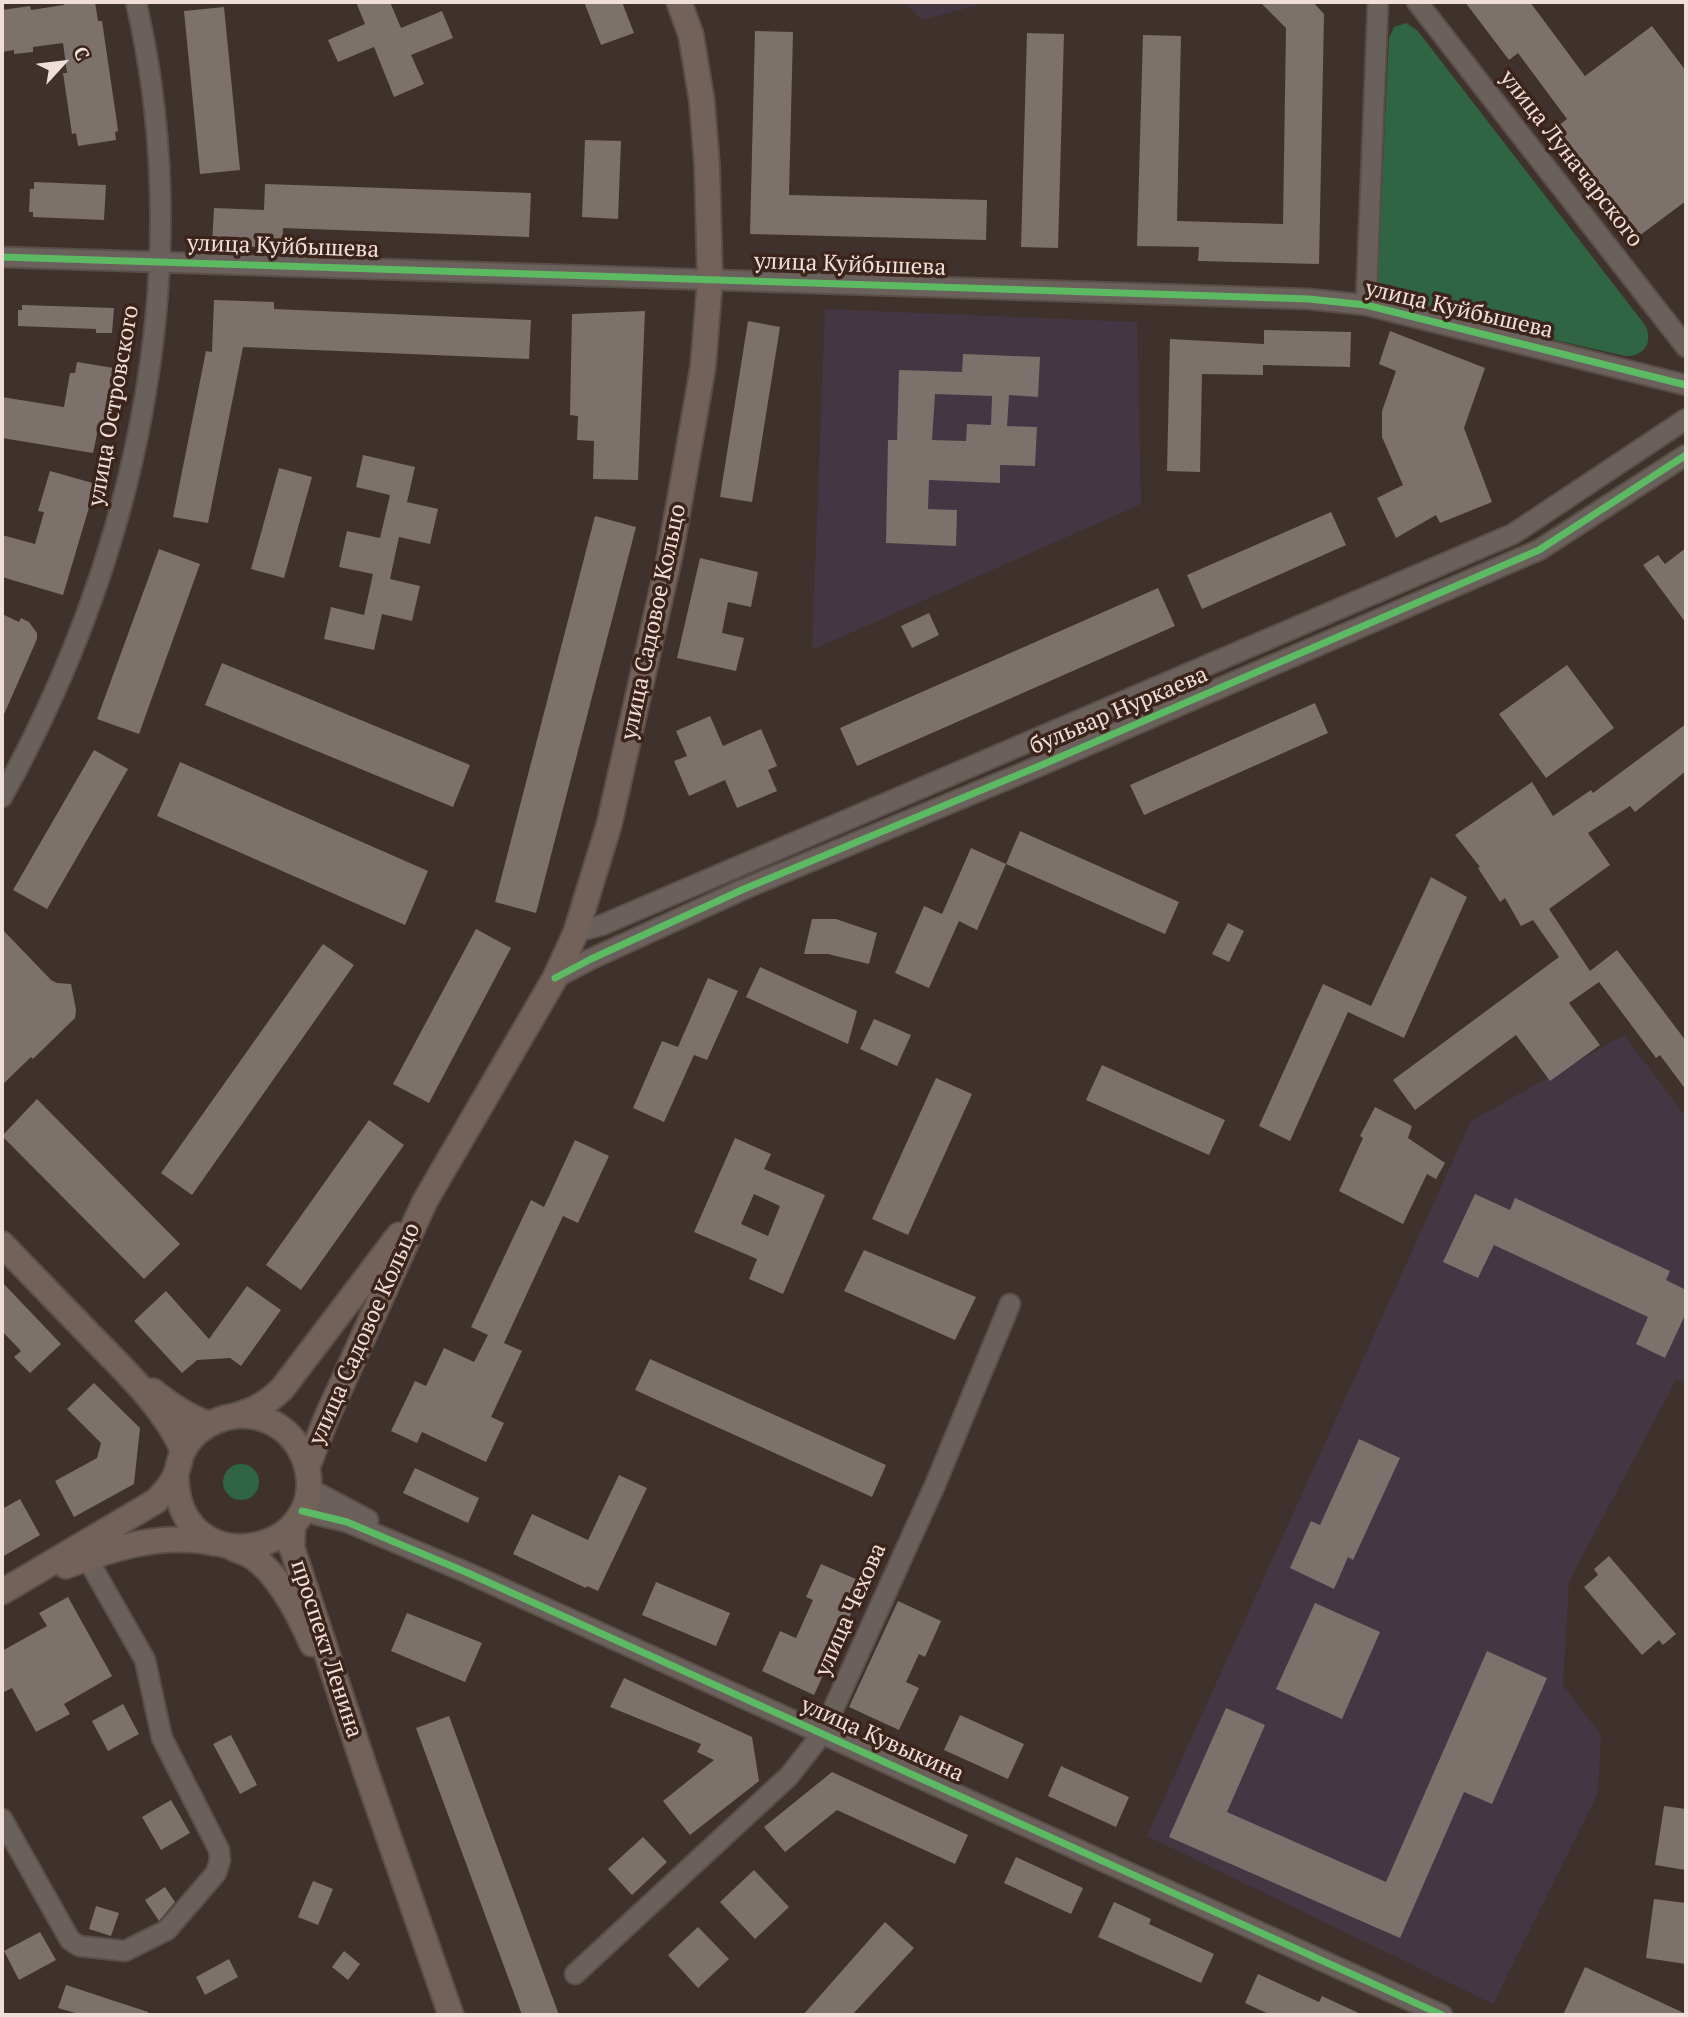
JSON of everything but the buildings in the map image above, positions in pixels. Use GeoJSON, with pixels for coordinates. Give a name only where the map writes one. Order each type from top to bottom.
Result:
{"type":"FeatureCollection","features":[{"type":"Feature","properties":{"kind":"main road","name":"улица Садовое Кольцо"},"geometry":{"type":"LineString","coordinates":[[302,1498],[326,1419],[425,1200],[555,978],[576,932],[608,825],[670,555],[703,367],[710,280],[707,166],[702,102],[691,35],[679,2]]}},
{"type":"Feature","properties":{"kind":"main road","name":"улица Садовое Кольцо"},"geometry":{"type":"LineString","coordinates":[[233,1416],[267,1404],[282,1389],[425,1200]]}},
{"type":"Feature","properties":{"kind":"main road"},"geometry":{"type":"LineString","coordinates":[[2,1244],[121,1367],[161,1414],[183,1450]]}},
{"type":"Feature","properties":{"kind":"main road"},"geometry":{"type":"LineString","coordinates":[[121,1367],[170,1405],[209,1424]]}},
{"type":"Feature","properties":{"kind":"main road"},"geometry":{"type":"LineString","coordinates":[[7,1589],[131,1544],[175,1539],[201,1540],[225,1546],[246,1548],[272,1541],[302,1498],[302,1452],[281,1428],[266,1420],[233,1416],[209,1424],[190,1440],[183,1450],[176,1475],[176,1489],[185,1516],[200,1532],[225,1546]]}},
{"type":"Feature","properties":{"kind":"main road"},"geometry":{"type":"LineString","coordinates":[[7,1589],[156,1502],[176,1475]]}},
{"type":"Feature","properties":{"kind":"main road","name":"проспект Ленина"},"geometry":{"type":"LineString","coordinates":[[302,1498],[292,1548],[366,1772],[451,2015]]}},
{"type":"Feature","properties":{"kind":"main road","name":"проспект Ленина"},"geometry":{"type":"LineString","coordinates":[[225,1546],[252,1557],[269,1572],[285,1594],[306,1631],[366,1772]]}},
{"type":"Feature","properties":{"kind":"street","name":"улица Островского"},"geometry":{"type":"LineString","coordinates":[[2,797],[41,724],[95,593],[118,520],[146,392],[160,262],[160,199],[149,74],[136,2]]}},
{"type":"Feature","properties":{"kind":"street"},"geometry":{"type":"LineString","coordinates":[[1366,305],[1378,2]]}},
{"type":"Feature","properties":{"kind":"street","name":"улица Луначарского"},"geometry":{"type":"LineString","coordinates":[[1417,2],[1686,347]]}},
{"type":"Feature","properties":{"kind":"street","name":"улица Куйбышева"},"geometry":{"type":"LineString","coordinates":[[2,257],[1296,299],[1366,305],[1686,385]]}},
{"type":"Feature","properties":{"kind":"street","name":"бульвар Нуркаева"},"geometry":{"type":"LineString","coordinates":[[576,932],[602,925],[1513,534],[1686,419]]}},
{"type":"Feature","properties":{"kind":"street","name":"бульвар Нуркаева"},"geometry":{"type":"LineString","coordinates":[[555,978],[744,889],[1044,764],[1539,550],[1686,455]]}},
{"type":"Feature","properties":{"kind":"street","name":"улица Чехова"},"geometry":{"type":"LineString","coordinates":[[575,1974],[789,1776],[822,1734],[935,1485],[1010,1304]]}},
{"type":"Feature","properties":{"kind":"street","name":"улица Кувыкина"},"geometry":{"type":"LineString","coordinates":[[302,1498],[347,1522],[468,1573],[1442,2015]]}},
{"type":"Feature","properties":{"kind":"street"},"geometry":{"type":"LineString","coordinates":[[2,1819],[70,1940],[79,1946],[125,1951],[167,1930],[216,1873],[220,1860],[219,1850],[162,1738],[145,1660],[87,1558]]}},
{"type":"Feature","properties":{"kind":"shaded area"},"geometry":{"type":"Polygon","coordinates":[[[905,2],[990,2],[921,20],[905,2]]]}},
{"type":"Feature","properties":{"kind":"shaded area"},"geometry":{"type":"Polygon","coordinates":[[[825,309],[1137,322],[1141,504],[812,650],[825,309]]]}},
{"type":"Feature","properties":{"kind":"shaded area"},"geometry":{"type":"Polygon","coordinates":[[[1624,1035],[1686,1117],[1686,1384],[1676,1380],[1569,1581],[1563,1685],[1601,1735],[1598,1793],[1493,2004],[1147,1836],[1471,1121],[1624,1035]]]}},
{"type":"Feature","properties":{"kind":"green space"},"geometry":{"type":"Polygon","coordinates":[[[1406,23],[1417,30],[1645,325],[1648,343],[1642,351],[1625,356],[1385,301],[1379,297],[1377,290],[1389,38],[1394,27],[1406,23]]]}},
{"type":"Feature","properties":{"kind":"green space"},"geometry":{"type":"Polygon","coordinates":[[[241,1464],[253,1470],[259,1482],[253,1494],[241,1500],[229,1494],[223,1482],[229,1470],[241,1464]]]}},
{"type":"Feature","properties":{"kind":"cycle path"},"geometry":{"type":"LineString","coordinates":[[2,257],[1309,299],[1366,305],[1686,385]]}},
{"type":"Feature","properties":{"kind":"cycle path"},"geometry":{"type":"LineString","coordinates":[[555,978],[744,889],[1044,764],[1539,550],[1686,455]]}},
{"type":"Feature","properties":{"kind":"cycle path"},"geometry":{"type":"LineString","coordinates":[[302,1511],[347,1522],[468,1573],[1442,2015]]}}]}
